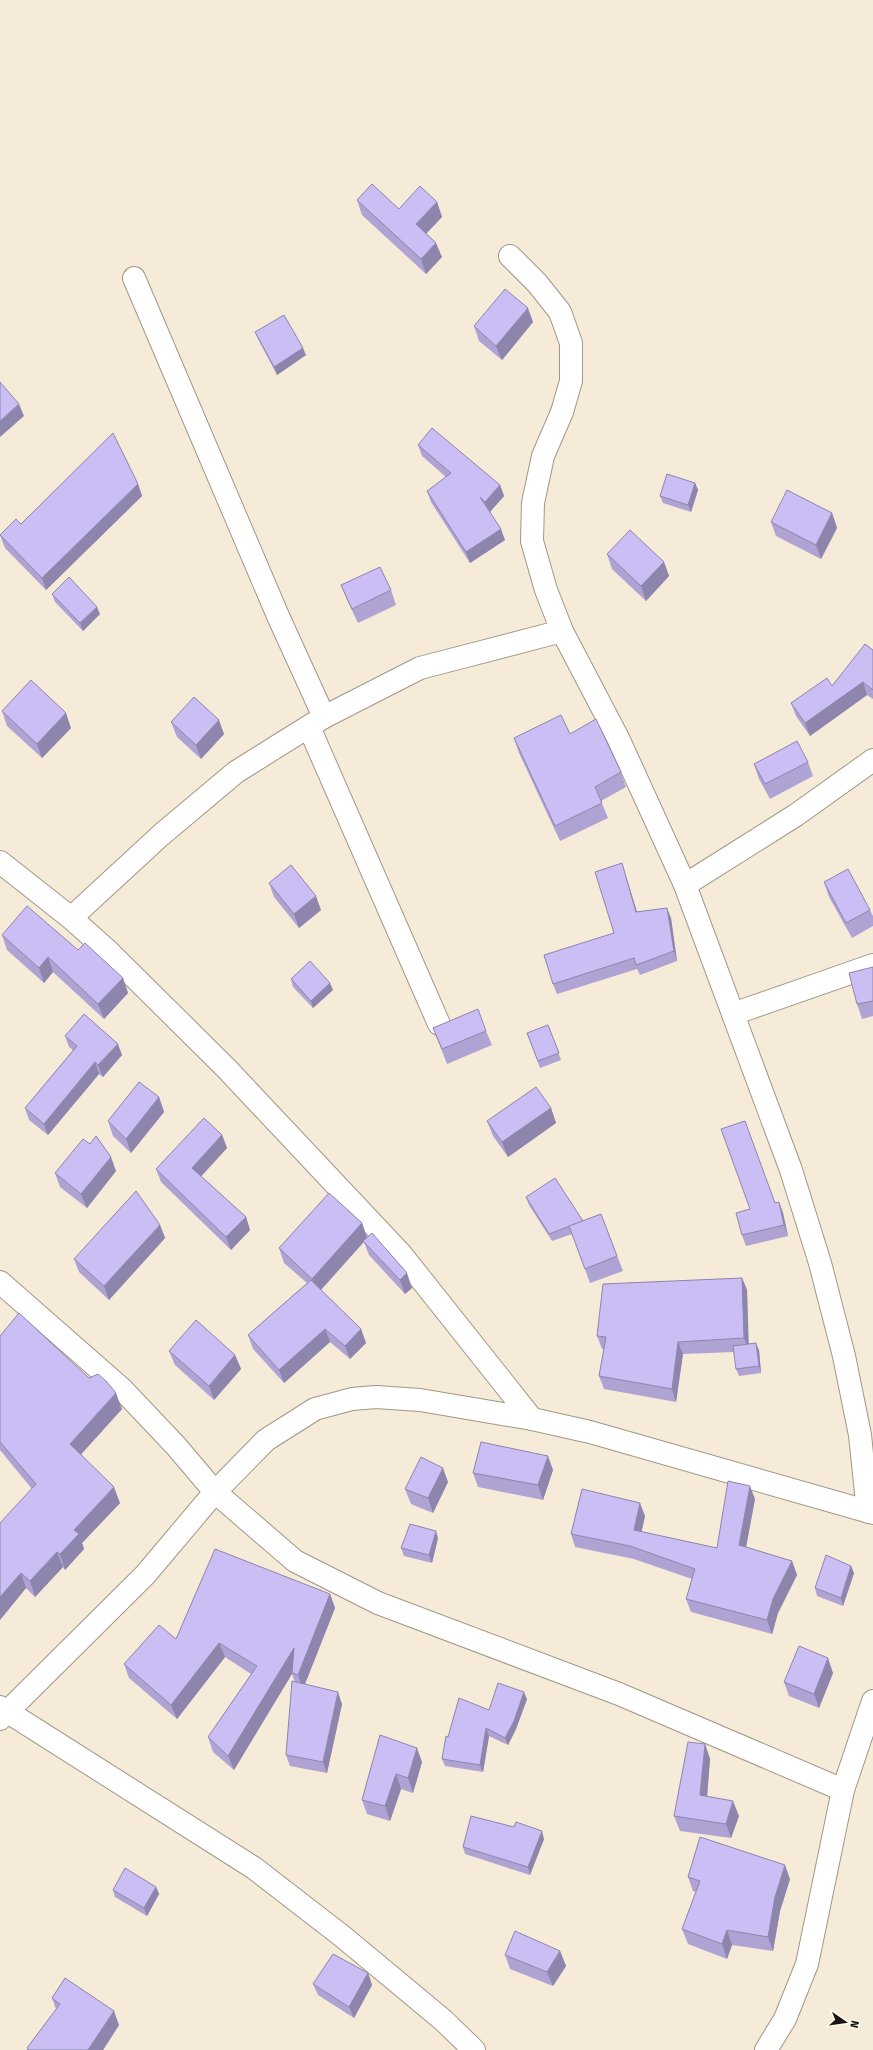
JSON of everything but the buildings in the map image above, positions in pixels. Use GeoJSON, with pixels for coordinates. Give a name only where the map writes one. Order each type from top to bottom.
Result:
{"type":"FeatureCollection","features":[{"type":"Feature","properties":{"kind":"street"},"geometry":{"type":"LineString","coordinates":[[474,2050],[443,2020],[342,1936],[254,1868],[2,1713],[145,1575],[214,1492],[266,1440],[315,1409],[352,1399],[376,1397],[420,1400],[532,1419],[590,1432],[870,1512],[860,1435],[844,1356],[820,1263],[791,1170],[685,885],[618,738],[562,631],[546,590],[532,541],[533,503],[543,456],[562,412],[570,381],[571,343],[560,312],[537,282],[510,256]]}},
{"type":"Feature","properties":{"kind":"street"},"geometry":{"type":"LineString","coordinates":[[134,278],[262,580],[317,722],[439,1024]]}},
{"type":"Feature","properties":{"kind":"street"},"geometry":{"type":"LineString","coordinates":[[71,918],[161,835],[236,772],[317,722],[420,668],[562,631]]}},
{"type":"Feature","properties":{"kind":"street"},"geometry":{"type":"LineString","coordinates":[[685,885],[796,815],[873,760]]}},
{"type":"Feature","properties":{"kind":"street"},"geometry":{"type":"LineString","coordinates":[[0,862],[71,918],[108,952],[226,1068],[401,1254],[532,1419]]}},
{"type":"Feature","properties":{"kind":"street"},"geometry":{"type":"LineString","coordinates":[[733,1014],[873,965]]}},
{"type":"Feature","properties":{"kind":"street"},"geometry":{"type":"LineString","coordinates":[[0,1282],[122,1390],[176,1446],[214,1492],[295,1561],[378,1603],[619,1694],[844,1790]]}},
{"type":"Feature","properties":{"kind":"street"},"geometry":{"type":"LineString","coordinates":[[766,2050],[785,2020],[807,1964],[844,1790],[873,1701]]}}]}
